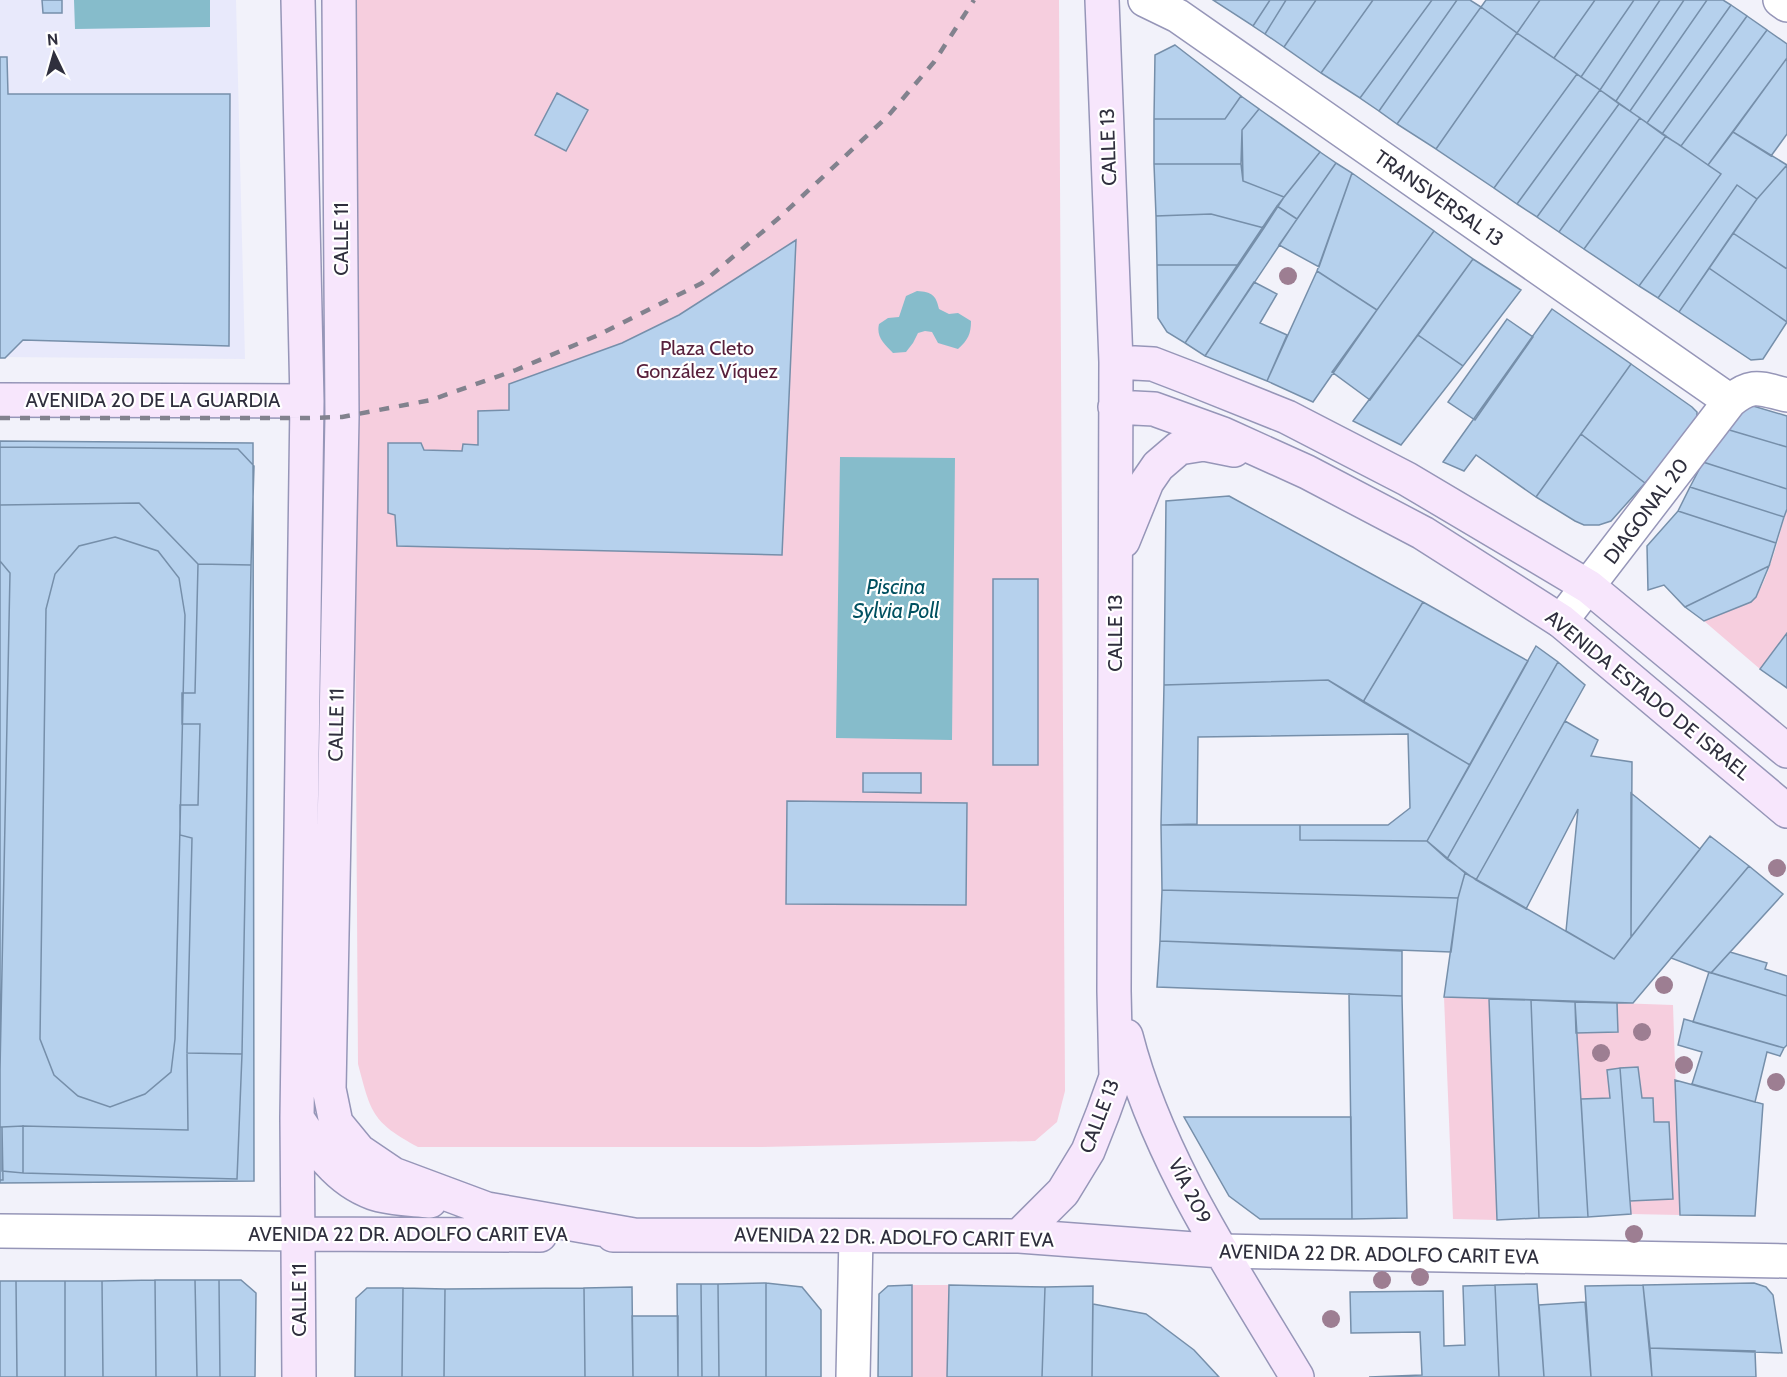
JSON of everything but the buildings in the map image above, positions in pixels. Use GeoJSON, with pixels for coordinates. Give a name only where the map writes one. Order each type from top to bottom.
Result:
{"type":"FeatureCollection","features":[{"type":"Feature","properties":{"kind":"main road","name":"CALLE 11"},"geometry":{"type":"LineString","coordinates":[[298,0],[307,401],[297,1118],[299,1377]]}},
{"type":"Feature","properties":{"kind":"main road","name":"CALLE 11"},"geometry":{"type":"LineString","coordinates":[[339,0],[342,401],[329,1089],[336,1123],[359,1151],[393,1174],[487,1209],[634,1235]]}},
{"type":"Feature","properties":{"kind":"main road","name":"CALLE 13"},"geometry":{"type":"LineString","coordinates":[[1019,1236],[1064,1192],[1088,1151],[1116,1077],[1114,991],[1116,362],[1102,0]]}},
{"type":"Feature","properties":{"kind":"main road"},"geometry":{"type":"LineString","coordinates":[[1116,362],[1153,364],[1287,417],[1407,479],[1588,586],[1787,751]]}},
{"type":"Feature","properties":{"kind":"main road","name":"AVENIDA 20 DE LA GUARDIA"},"geometry":{"type":"LineString","coordinates":[[0,400],[307,401]]}},
{"type":"Feature","properties":{"kind":"main road","name":"AVENIDA ESTADO DE ISRAEL"},"geometry":{"type":"LineString","coordinates":[[1115,407],[1154,409],[1223,434],[1307,472],[1423,533],[1561,621],[1787,811]]}},
{"type":"Feature","properties":{"kind":"main road"},"geometry":{"type":"LineString","coordinates":[[1115,560],[1147,482],[1158,466],[1179,448],[1204,444],[1232,449],[1307,472]]}},
{"type":"Feature","properties":{"kind":"main road","name":"VÍA 209"},"geometry":{"type":"LineString","coordinates":[[1114,991],[1131,1056],[1154,1119],[1182,1179],[1221,1251],[1296,1377]]}},
{"type":"Feature","properties":{"kind":"main road"},"geometry":{"type":"LineString","coordinates":[[297,1118],[320,1154],[345,1178],[375,1194],[487,1209]]}},
{"type":"Feature","properties":{"kind":"main road","name":"AVENIDA 22 DR. ADOLFO CARIT EVA"},"geometry":{"type":"LineString","coordinates":[[299,1234],[1019,1236],[1221,1251]]}},
{"type":"Feature","properties":{"kind":"street","name":"TRANSVERSAL 13"},"geometry":{"type":"LineString","coordinates":[[1145,0],[1178,16],[1730,401]]}},
{"type":"Feature","properties":{"kind":"street"},"geometry":{"type":"LineString","coordinates":[[1780,0],[1787,5]]}},
{"type":"Feature","properties":{"kind":"street"},"geometry":{"type":"LineString","coordinates":[[1730,401],[1743,390],[1756,388],[1787,395]]}},
{"type":"Feature","properties":{"kind":"street","name":"DIAGONAL 20"},"geometry":{"type":"LineString","coordinates":[[1561,621],[1730,401]]}},
{"type":"Feature","properties":{"kind":"street","name":"AVENIDA 22 DR. ADOLFO CARIT EVA"},"geometry":{"type":"LineString","coordinates":[[0,1231],[299,1234]]}},
{"type":"Feature","properties":{"kind":"street"},"geometry":{"type":"LineString","coordinates":[[853,1377],[856,1236]]}},
{"type":"Feature","properties":{"kind":"street","name":"AVENIDA 22 DR. ADOLFO CARIT EVA"},"geometry":{"type":"LineString","coordinates":[[1221,1251],[1787,1261]]}},
{"type":"Feature","properties":{"kind":"shaded area"},"geometry":{"type":"Polygon","coordinates":[[[0,0],[236,0],[245,359],[0,357],[0,0]]]}},
{"type":"Feature","properties":{"kind":"green space","name":"Plaza Cleto González Víquez"},"geometry":{"type":"Polygon","coordinates":[[[351,0],[1059,0],[1065,1091],[1057,1122],[1035,1141],[759,1147],[418,1147],[382,1123],[376,1114],[366,1094],[358,1064],[351,0]]]}},
{"type":"Feature","properties":{"kind":"green space"},"geometry":{"type":"Polygon","coordinates":[[[1787,509],[1787,633],[1760,669],[1704,621],[1751,602],[1757,595],[1768,572],[1787,509]]]}},
{"type":"Feature","properties":{"kind":"green space"},"geometry":{"type":"Polygon","coordinates":[[[1444,997],[1489,999],[1497,1220],[1453,1219],[1444,997]]]}},
{"type":"Feature","properties":{"kind":"green space"},"geometry":{"type":"Polygon","coordinates":[[[1617,1003],[1673,1005],[1680,1215],[1631,1214],[1630,1201],[1668,1122],[1654,1122],[1653,1098],[1642,1098],[1638,1067],[1607,1070],[1610,1098],[1581,1099],[1576,1033],[1618,1032],[1617,1003]]]}},
{"type":"Feature","properties":{"kind":"green space"},"geometry":{"type":"Polygon","coordinates":[[[912,1285],[949,1285],[947,1377],[912,1377],[912,1285]]]}},
{"type":"Feature","properties":{"kind":"water"},"geometry":{"type":"Polygon","coordinates":[[[74,0],[210,0],[210,27],[75,29],[74,0]]]}},
{"type":"Feature","properties":{"kind":"water"},"geometry":{"type":"Polygon","coordinates":[[[917,291],[933,295],[939,309],[949,314],[958,313],[971,321],[968,336],[958,349],[938,343],[932,332],[925,331],[918,333],[906,352],[893,353],[884,343],[880,337],[879,324],[888,318],[899,317],[906,296],[917,291]]]}},
{"type":"Feature","properties":{"kind":"water","name":"Piscina Sylvia Poll"},"geometry":{"type":"Polygon","coordinates":[[[840,457],[955,458],[952,740],[836,738],[840,457]]]}},
{"type":"Feature","properties":{"kind":"railway"},"geometry":{"type":"LineString","coordinates":[[0,418],[342,417],[431,400],[516,370],[596,336],[702,283],[780,217],[888,116],[934,62],[974,0]]}}]}
